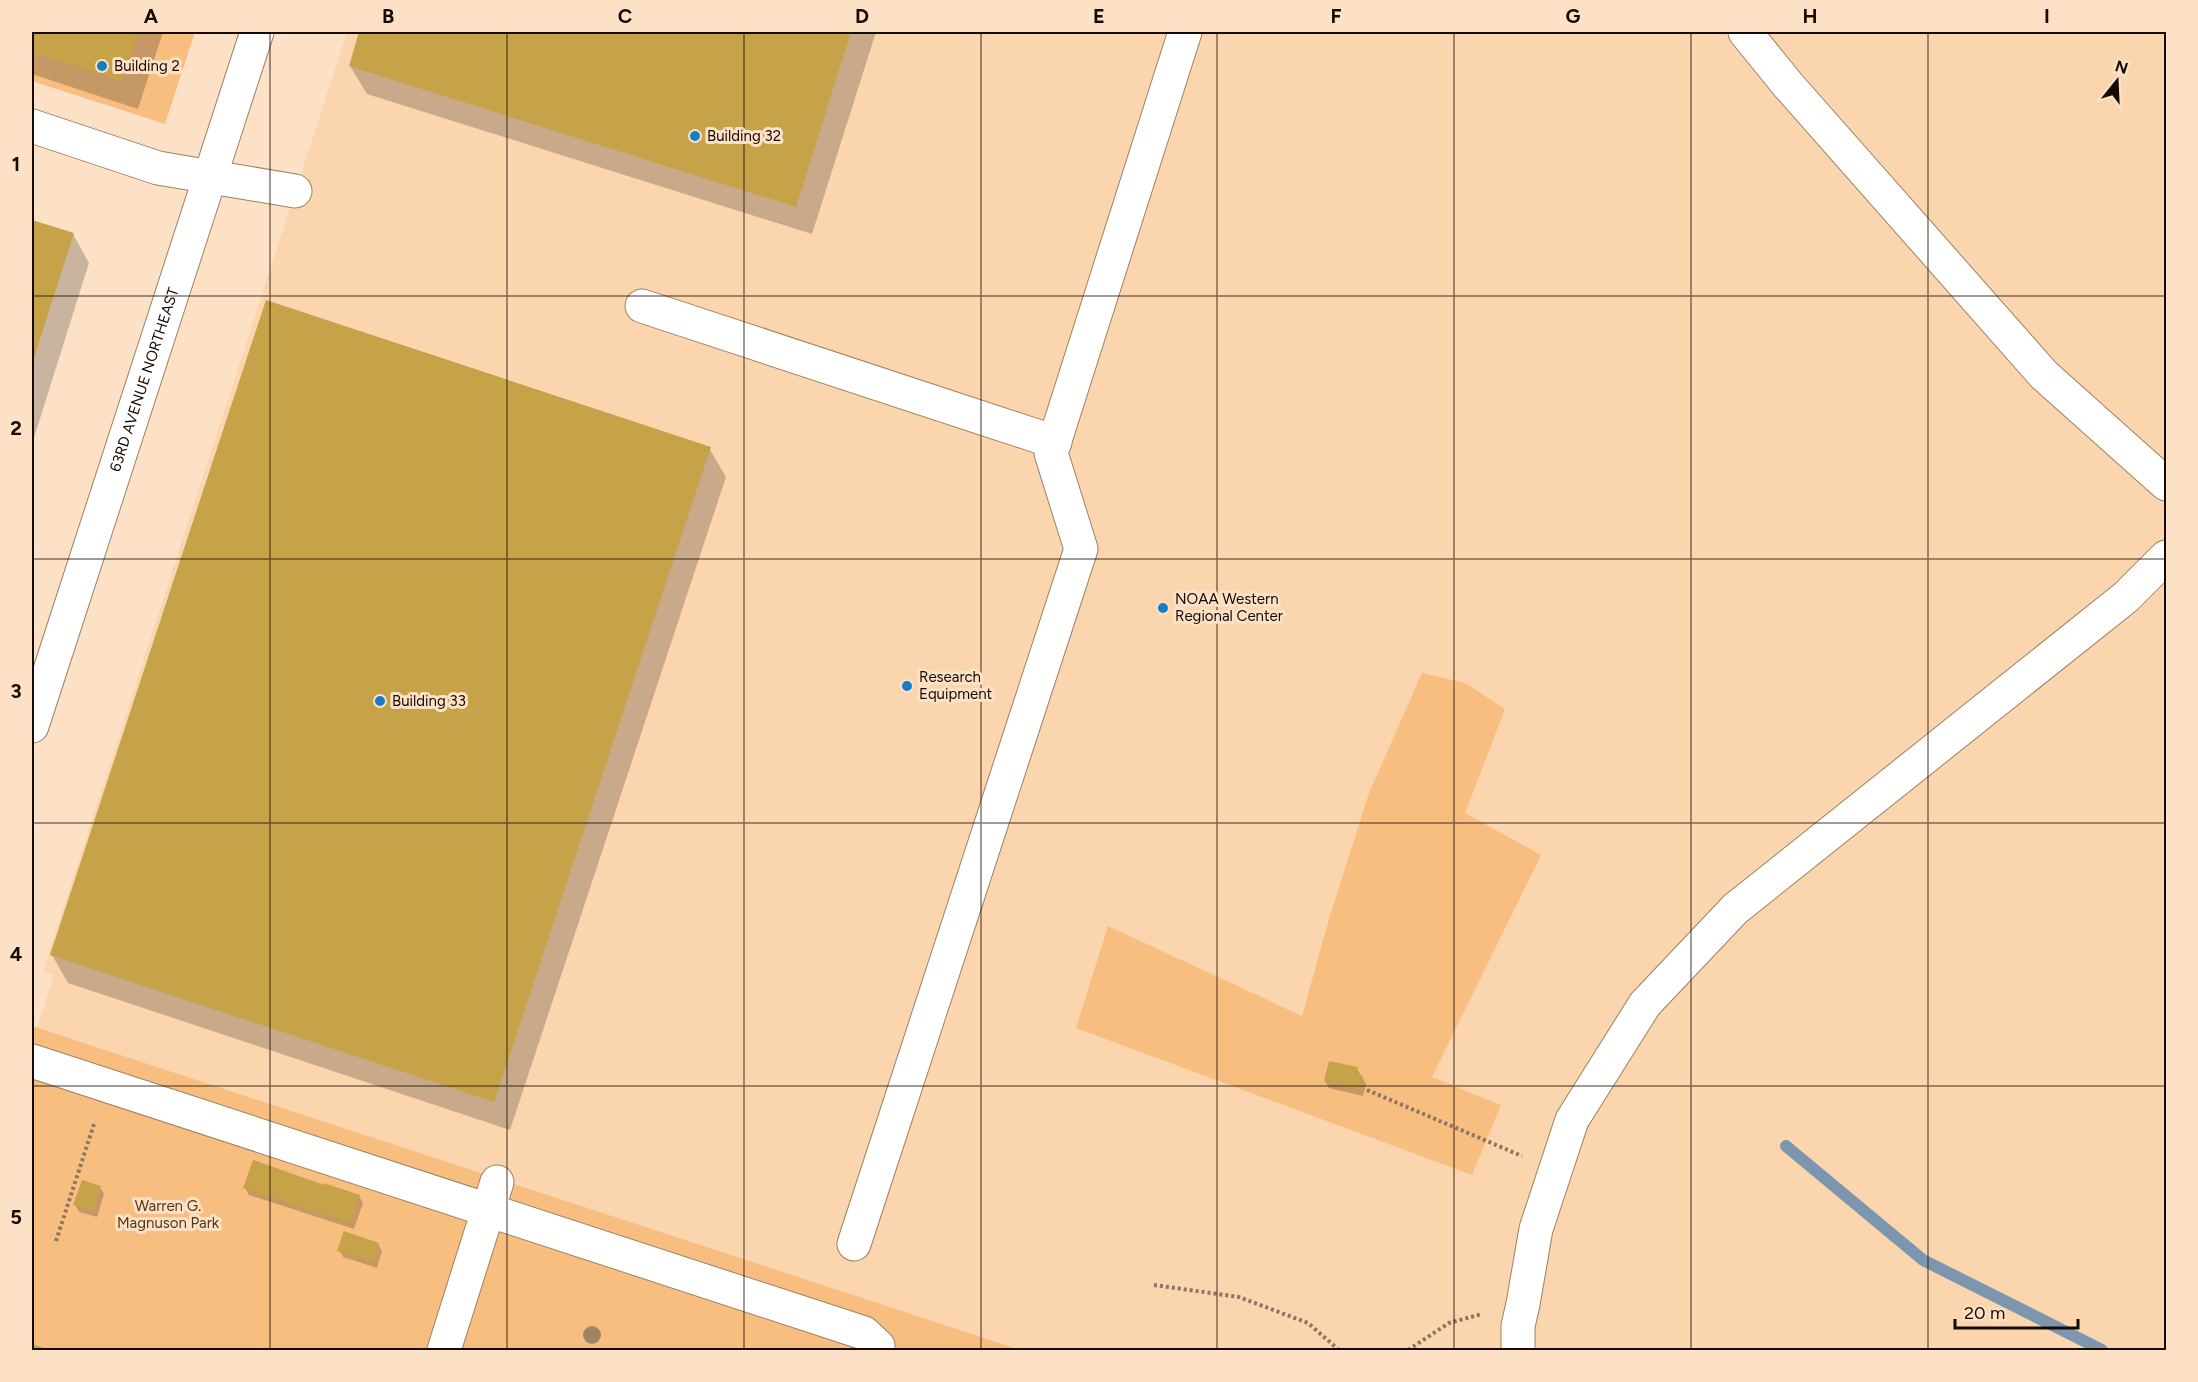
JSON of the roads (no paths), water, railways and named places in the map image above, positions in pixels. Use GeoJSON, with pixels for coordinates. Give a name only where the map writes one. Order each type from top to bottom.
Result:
{"type":"FeatureCollection","features":[{"type":"Feature","properties":{"kind":"street","name":"63RD AVENUE NORTHEAST"},"geometry":{"type":"LineString","coordinates":[[32,726],[257,32]]}},
{"type":"Feature","properties":{"kind":"street"},"geometry":{"type":"LineString","coordinates":[[854,1244],[1081,549],[1052,453],[1185,32]]}},
{"type":"Feature","properties":{"kind":"street"},"geometry":{"type":"LineString","coordinates":[[1745,32],[2044,375],[2166,484]]}},
{"type":"Feature","properties":{"kind":"street"},"geometry":{"type":"LineString","coordinates":[[32,126],[158,168],[295,191]]}},
{"type":"Feature","properties":{"kind":"street"},"geometry":{"type":"LineString","coordinates":[[642,306],[1055,442]]}},
{"type":"Feature","properties":{"kind":"street"},"geometry":{"type":"LineString","coordinates":[[1518,1350],[1518,1326],[1536,1229],[1572,1120],[1645,1004],[1735,909],[2126,597],[2166,557]]}},
{"type":"Feature","properties":{"kind":"street"},"geometry":{"type":"LineString","coordinates":[[32,1061],[493,1196],[864,1333],[878,1347],[877,1350]]}},
{"type":"Feature","properties":{"kind":"street"},"geometry":{"type":"LineString","coordinates":[[444,1350],[493,1196]]}},
{"type":"Feature","properties":{"kind":"waterway"},"geometry":{"type":"LineString","coordinates":[[1786,1146],[1923,1260],[2102,1350]]}},
{"type":"Feature","properties":{"kind":"place","name":"Building 2"},"geometry":{"type":"Point","coordinates":[102,66]}},
{"type":"Feature","properties":{"kind":"place","name":"Building 32"},"geometry":{"type":"Point","coordinates":[695,136]}},
{"type":"Feature","properties":{"kind":"place","name":"NOAA Western Regional Center"},"geometry":{"type":"Point","coordinates":[1163,608]}},
{"type":"Feature","properties":{"kind":"place","name":"Research Equipment"},"geometry":{"type":"Point","coordinates":[907,686]}},
{"type":"Feature","properties":{"kind":"place","name":"Building 33"},"geometry":{"type":"Point","coordinates":[380,701]}},
{"type":"Feature","properties":{"kind":"park label","name":"Warren G. Magnuson Park"},"geometry":{"type":"Point","coordinates":[168,1214]}}]}
